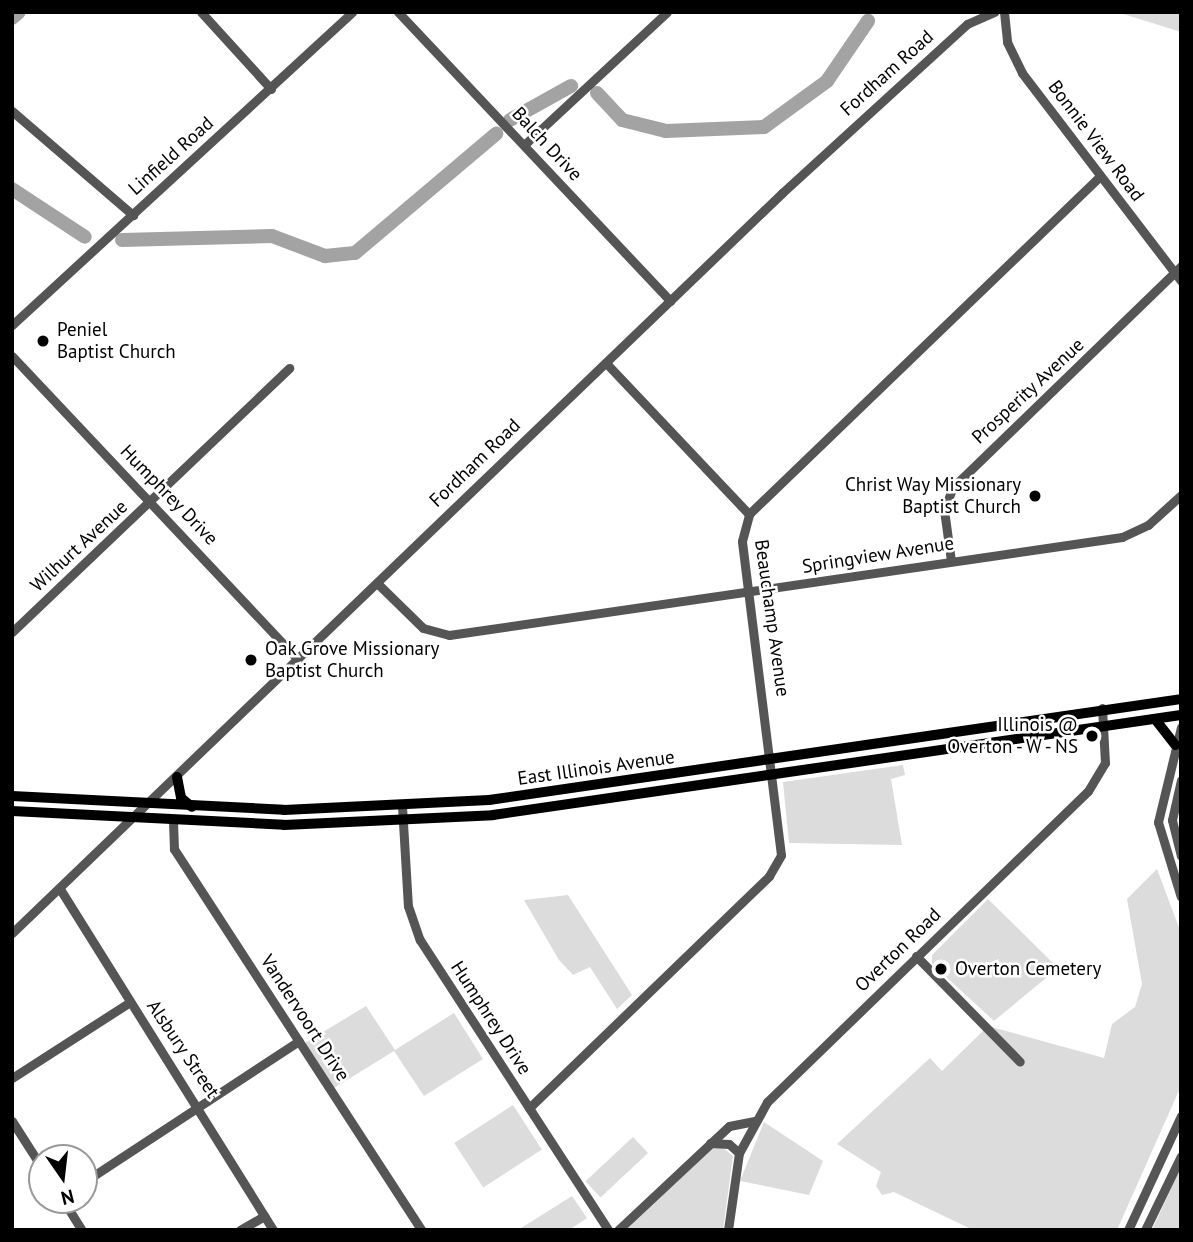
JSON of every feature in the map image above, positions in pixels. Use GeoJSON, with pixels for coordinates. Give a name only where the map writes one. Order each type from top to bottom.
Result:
{"type":"FeatureCollection","features":[{"type":"Feature","properties":{"kind":"main road","name":"East Illinois Avenue"},"geometry":{"type":"LineString","coordinates":[[12,796],[148,806],[284,810],[402,806],[774,759],[1181,698]]}},
{"type":"Feature","properties":{"kind":"main road","name":"East Illinois Avenue"},"geometry":{"type":"LineString","coordinates":[[12,811],[284,825],[402,822],[776,776],[1181,715]]}},
{"type":"Feature","properties":{"kind":"main road"},"geometry":{"type":"LineString","coordinates":[[1155,719],[1175,745]]}},
{"type":"Feature","properties":{"kind":"main road"},"geometry":{"type":"LineString","coordinates":[[177,777],[181,798],[192,807]]}},
{"type":"Feature","properties":{"kind":"main road"},"geometry":{"type":"LineString","coordinates":[[284,810],[284,825]]}},
{"type":"Feature","properties":{"kind":"street"},"geometry":{"type":"LineString","coordinates":[[201,12],[271,89]]}},
{"type":"Feature","properties":{"kind":"street","name":"Linfield Road"},"geometry":{"type":"LineString","coordinates":[[12,325],[352,12]]}},
{"type":"Feature","properties":{"kind":"street","name":"Balch Drive"},"geometry":{"type":"LineString","coordinates":[[398,12],[670,301]]}},
{"type":"Feature","properties":{"kind":"street"},"geometry":{"type":"LineString","coordinates":[[524,145],[667,12]]}},
{"type":"Feature","properties":{"kind":"street","name":"Fordham Road"},"geometry":{"type":"LineString","coordinates":[[12,933],[148,806],[670,301],[967,24],[976,12]]}},
{"type":"Feature","properties":{"kind":"street","name":"Fordham Road"},"geometry":{"type":"LineString","coordinates":[[967,24],[994,12]]}},
{"type":"Feature","properties":{"kind":"street","name":"Bonnie View Road"},"geometry":{"type":"LineString","coordinates":[[1004,12],[1017,65],[1100,176],[1179,274]]}},
{"type":"Feature","properties":{"kind":"street"},"geometry":{"type":"LineString","coordinates":[[12,111],[133,215]]}},
{"type":"Feature","properties":{"kind":"street","name":"Beauchamp Avenue"},"geometry":{"type":"LineString","coordinates":[[529,1108],[769,876],[783,847],[774,759],[748,592],[743,541],[749,514],[1100,176]]}},
{"type":"Feature","properties":{"kind":"street","name":"Prosperity Avenue"},"geometry":{"type":"LineString","coordinates":[[951,561],[944,510],[953,487],[1179,274]]}},
{"type":"Feature","properties":{"kind":"street","name":"Humphrey Drive"},"geometry":{"type":"LineString","coordinates":[[12,356],[298,659]]}},
{"type":"Feature","properties":{"kind":"street"},"geometry":{"type":"LineString","coordinates":[[606,363],[749,514]]}},
{"type":"Feature","properties":{"kind":"street","name":"Wilhurt Avenue"},"geometry":{"type":"LineString","coordinates":[[12,632],[152,502],[289,368]]}},
{"type":"Feature","properties":{"kind":"street","name":"Springview Avenue"},"geometry":{"type":"LineString","coordinates":[[377,583],[423,628],[449,635],[1122,537],[1148,525],[1181,495]]}},
{"type":"Feature","properties":{"kind":"street","name":"Overton Road"},"geometry":{"type":"LineString","coordinates":[[728,1230],[739,1153],[755,1121],[779,1088],[1088,791],[1105,763],[1102,708]]}},
{"type":"Feature","properties":{"kind":"street"},"geometry":{"type":"LineString","coordinates":[[1181,727],[1159,812],[1160,840],[1181,897]]}},
{"type":"Feature","properties":{"kind":"street"},"geometry":{"type":"LineString","coordinates":[[1181,780],[1173,837],[1181,856]]}},
{"type":"Feature","properties":{"kind":"street","name":"Humphrey Drive"},"geometry":{"type":"LineString","coordinates":[[402,806],[412,924],[607,1230]]}},
{"type":"Feature","properties":{"kind":"street","name":"Vandervoort Drive"},"geometry":{"type":"LineString","coordinates":[[173,821],[174,849],[421,1230]]}},
{"type":"Feature","properties":{"kind":"street"},"geometry":{"type":"LineString","coordinates":[[1160,840],[1173,837]]}},
{"type":"Feature","properties":{"kind":"street","name":"Alsbury Street"},"geometry":{"type":"LineString","coordinates":[[60,889],[130,1002],[200,1106],[273,1230]]}},
{"type":"Feature","properties":{"kind":"street"},"geometry":{"type":"LineString","coordinates":[[916,956],[1020,1062]]}},
{"type":"Feature","properties":{"kind":"street"},"geometry":{"type":"LineString","coordinates":[[12,1078],[130,1002]]}},
{"type":"Feature","properties":{"kind":"street"},"geometry":{"type":"LineString","coordinates":[[98,1173],[299,1041]]}},
{"type":"Feature","properties":{"kind":"street"},"geometry":{"type":"LineString","coordinates":[[1128,1230],[1181,1116]]}},
{"type":"Feature","properties":{"kind":"street"},"geometry":{"type":"LineString","coordinates":[[12,1121],[28,1146]]}},
{"type":"Feature","properties":{"kind":"street"},"geometry":{"type":"LineString","coordinates":[[618,1230],[736,1122],[755,1121]]}},
{"type":"Feature","properties":{"kind":"street"},"geometry":{"type":"LineString","coordinates":[[710,1143],[729,1144],[739,1153]]}},
{"type":"Feature","properties":{"kind":"street"},"geometry":{"type":"LineString","coordinates":[[1145,1230],[1181,1156]]}},
{"type":"Feature","properties":{"kind":"street"},"geometry":{"type":"LineString","coordinates":[[72,1214],[82,1230]]}},
{"type":"Feature","properties":{"kind":"street"},"geometry":{"type":"LineString","coordinates":[[240,1230],[264,1216]]}},
{"type":"Feature","properties":{"kind":"shaded area"},"geometry":{"type":"Polygon","coordinates":[[[1117,12],[1181,12],[1181,32],[1117,12]]]}},
{"type":"Feature","properties":{"kind":"shaded area"},"geometry":{"type":"Polygon","coordinates":[[[903,765],[905,775],[891,779],[902,845],[789,843],[783,782],[903,765]]]}},
{"type":"Feature","properties":{"kind":"shaded area"},"geometry":{"type":"Polygon","coordinates":[[[1157,869],[1181,933],[1181,1086],[1117,1230],[973,1230],[894,1192],[882,1195],[876,1186],[881,1172],[837,1144],[930,1058],[942,1071],[988,1026],[1104,1058],[1112,1024],[1135,1007],[1142,984],[1127,899],[1157,869]]]}},
{"type":"Feature","properties":{"kind":"shaded area"},"geometry":{"type":"Polygon","coordinates":[[[568,895],[632,995],[617,1009],[590,967],[573,975],[559,960],[524,900],[568,895]]]}},
{"type":"Feature","properties":{"kind":"shaded area"},"geometry":{"type":"Polygon","coordinates":[[[988,899],[1058,968],[994,1021],[932,964],[932,955],[988,899]]]}},
{"type":"Feature","properties":{"kind":"shaded area"},"geometry":{"type":"Polygon","coordinates":[[[366,1006],[395,1050],[454,1013],[483,1059],[424,1096],[394,1051],[334,1088],[305,1043],[366,1006]]]}},
{"type":"Feature","properties":{"kind":"shaded area"},"geometry":{"type":"Polygon","coordinates":[[[513,1105],[542,1149],[483,1188],[454,1143],[513,1105]]]}},
{"type":"Feature","properties":{"kind":"shaded area"},"geometry":{"type":"Polygon","coordinates":[[[764,1122],[823,1161],[809,1195],[740,1181],[764,1122]]]}},
{"type":"Feature","properties":{"kind":"shaded area"},"geometry":{"type":"Polygon","coordinates":[[[633,1137],[648,1153],[600,1197],[585,1181],[633,1137]]]}},
{"type":"Feature","properties":{"kind":"shaded area"},"geometry":{"type":"Polygon","coordinates":[[[721,1146],[733,1156],[723,1230],[624,1230],[711,1148],[721,1146]]]}},
{"type":"Feature","properties":{"kind":"shaded area"},"geometry":{"type":"Polygon","coordinates":[[[1181,1167],[1181,1230],[1152,1230],[1181,1167]]]}},
{"type":"Feature","properties":{"kind":"shaded area"},"geometry":{"type":"Polygon","coordinates":[[[572,1196],[587,1218],[569,1230],[518,1230],[572,1196]]]}},
{"type":"Feature","properties":{"kind":"waterway"},"geometry":{"type":"LineString","coordinates":[[12,18],[19,12]]}},
{"type":"Feature","properties":{"kind":"waterway"},"geometry":{"type":"LineString","coordinates":[[597,93],[622,120],[666,131],[764,127],[827,81],[868,21]]}},
{"type":"Feature","properties":{"kind":"waterway"},"geometry":{"type":"LineString","coordinates":[[510,120],[571,86]]}},
{"type":"Feature","properties":{"kind":"waterway"},"geometry":{"type":"LineString","coordinates":[[122,240],[272,236],[325,256],[355,253],[496,134]]}},
{"type":"Feature","properties":{"kind":"waterway"},"geometry":{"type":"LineString","coordinates":[[12,189],[85,237]]}},
{"type":"Feature","properties":{"kind":"place","name":"Peniel Baptist Church"},"geometry":{"type":"Point","coordinates":[43,341]}},
{"type":"Feature","properties":{"kind":"place","name":"Christ Way Missionary Baptist Church"},"geometry":{"type":"Point","coordinates":[1035,496]}},
{"type":"Feature","properties":{"kind":"place","name":"Oak Grove Missionary Baptist Church"},"geometry":{"type":"Point","coordinates":[251,660]}},
{"type":"Feature","properties":{"kind":"place","name":"Illinois @ Overton - W - NS"},"geometry":{"type":"Point","coordinates":[1092,736]}},
{"type":"Feature","properties":{"kind":"place","name":"Overton Cemetery"},"geometry":{"type":"Point","coordinates":[941,969]}}]}
